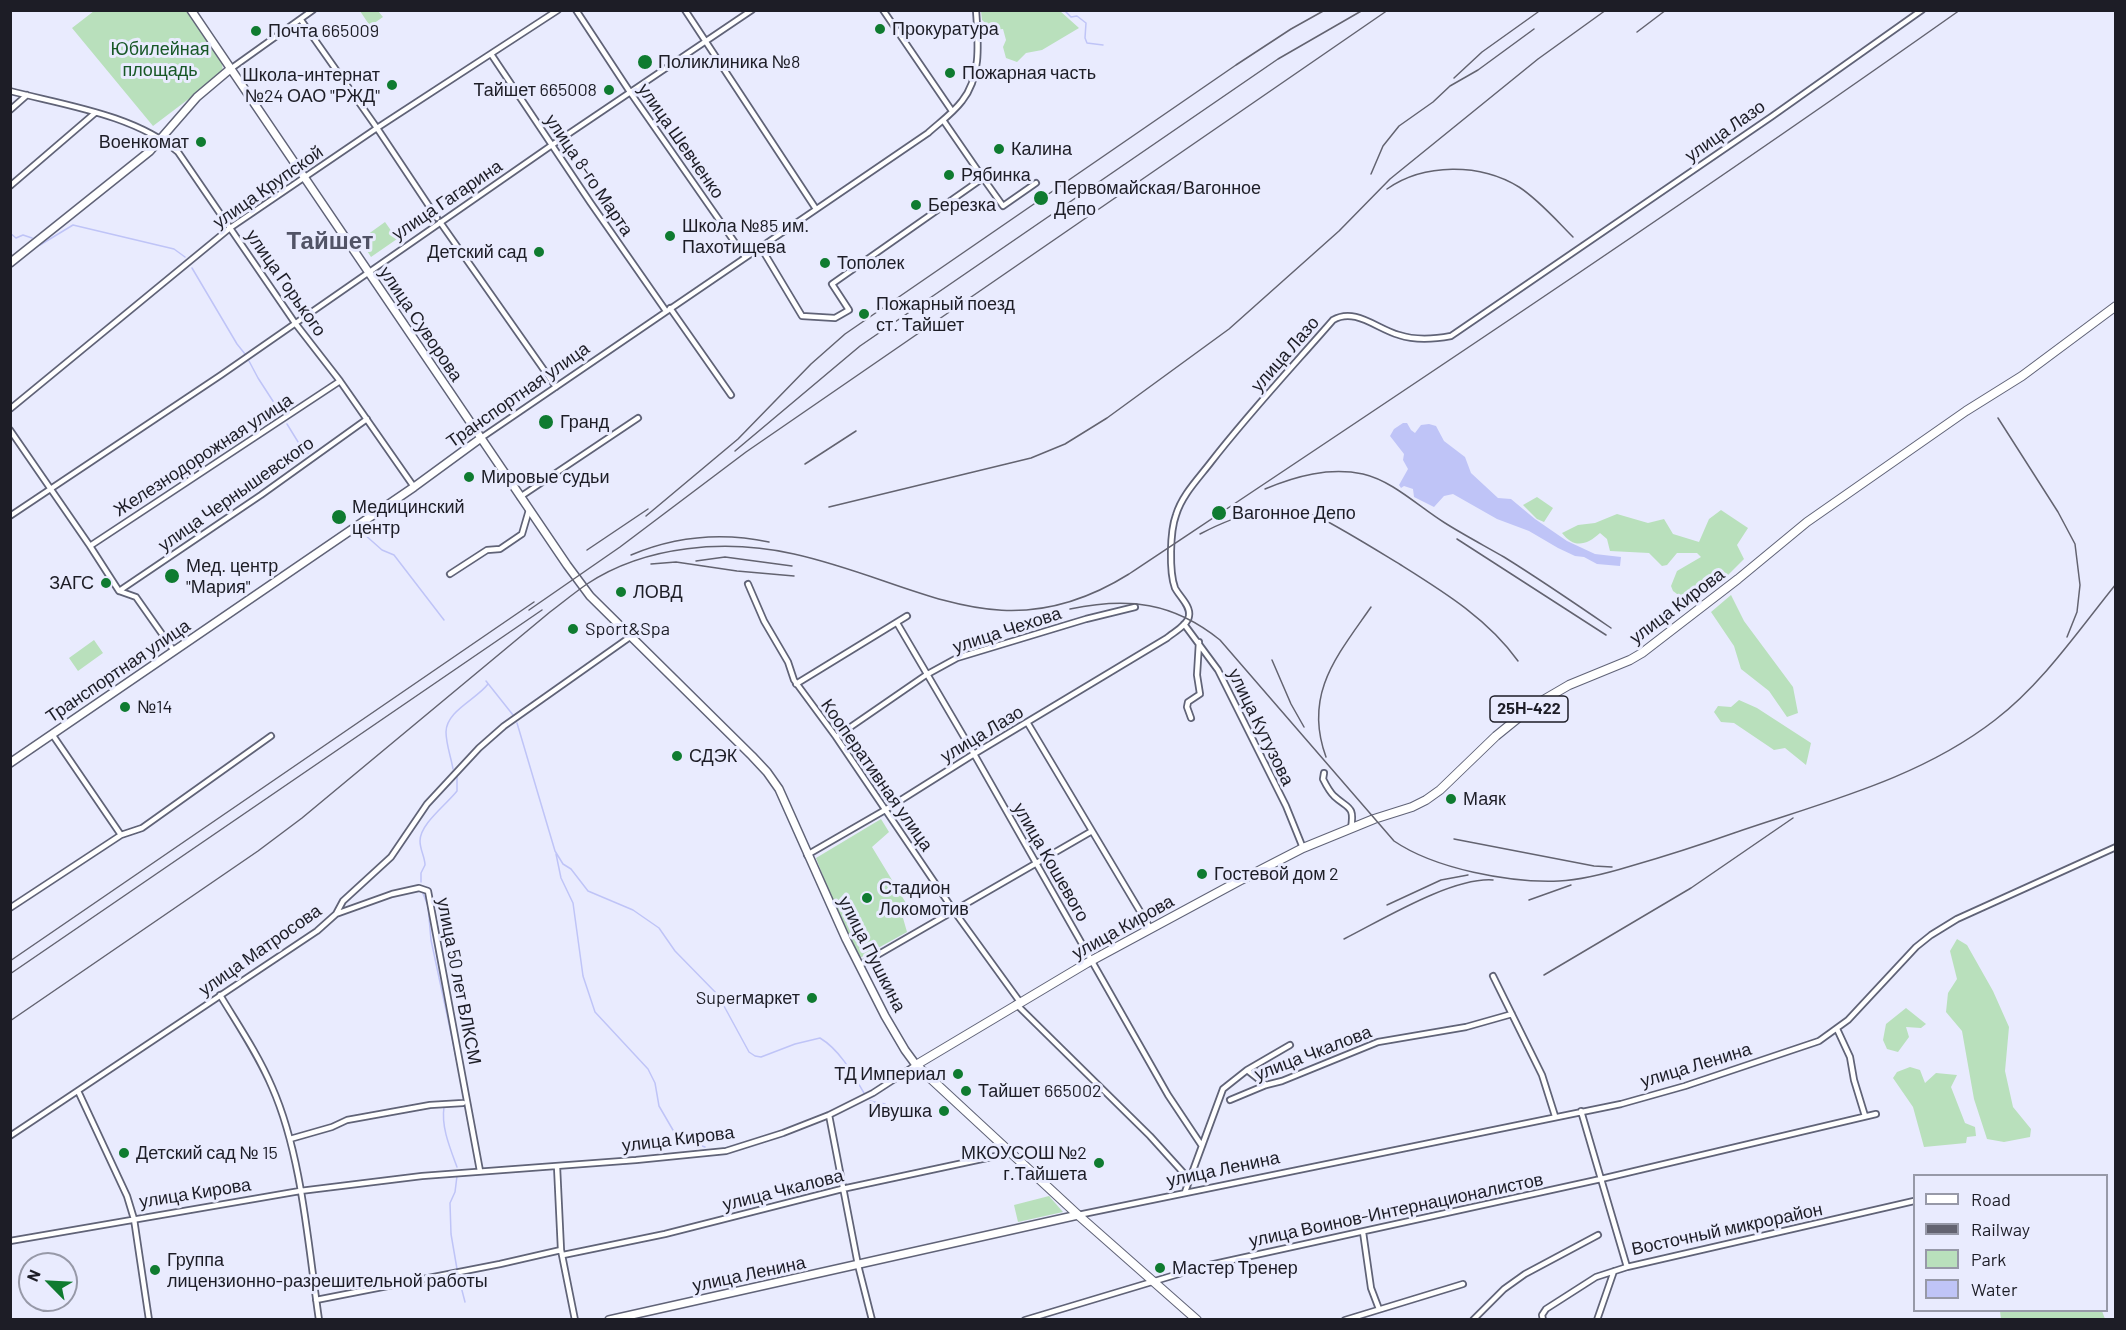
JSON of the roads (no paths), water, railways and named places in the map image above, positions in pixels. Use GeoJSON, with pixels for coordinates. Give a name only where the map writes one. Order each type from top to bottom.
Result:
{"type":"FeatureCollection","features":[{"type":"Feature","properties":{"kind":"main road","name":"улица Суворова"},"geometry":{"type":"LineString","coordinates":[[191,10],[229,70],[567,565]]}},
{"type":"Feature","properties":{"kind":"main road"},"geometry":{"type":"LineString","coordinates":[[10,263],[150,151],[197,97],[229,70]]}},
{"type":"Feature","properties":{"kind":"main road","name":"улица Кирова"},"geometry":{"type":"LineString","coordinates":[[916,1065],[1092,960],[1303,848],[1426,800],[1440,790],[1496,736],[1533,706],[1569,685],[1642,653],[1807,522],[1966,411],[2022,376],[2115,306]]}},
{"type":"Feature","properties":{"kind":"main road","name":"Транспортная улица"},"geometry":{"type":"LineString","coordinates":[[10,763],[414,487],[481,438]]}},
{"type":"Feature","properties":{"kind":"main road","name":"улица Пушкина"},"geometry":{"type":"LineString","coordinates":[[567,565],[590,596],[767,772],[778,789],[807,855],[885,1016],[916,1065],[1078,1215],[1197,1320]]}},
{"type":"Feature","properties":{"kind":"main road","name":"улица Ленина"},"geometry":{"type":"LineString","coordinates":[[609,1320],[1078,1215]]}},
{"type":"Feature","properties":{"kind":"street"},"geometry":{"type":"LineString","coordinates":[[229,70],[313,10]]}},
{"type":"Feature","properties":{"kind":"street","name":"улица Крупской"},"geometry":{"type":"LineString","coordinates":[[10,409],[230,228],[303,177],[558,10]]}},
{"type":"Feature","properties":{"kind":"street","name":"улица Шевченко"},"geometry":{"type":"LineString","coordinates":[[576,10],[630,92],[745,256]]}},
{"type":"Feature","properties":{"kind":"street"},"geometry":{"type":"LineString","coordinates":[[685,10],[816,209]]}},
{"type":"Feature","properties":{"kind":"street","name":"улица Гагарина"},"geometry":{"type":"LineString","coordinates":[[10,516],[221,375],[439,220],[752,10]]}},
{"type":"Feature","properties":{"kind":"street"},"geometry":{"type":"LineString","coordinates":[[883,10],[952,111]]}},
{"type":"Feature","properties":{"kind":"street","name":"Транспортная улица"},"geometry":{"type":"LineString","coordinates":[[481,438],[928,133],[962,101],[971,86],[976,68],[976,10]]}},
{"type":"Feature","properties":{"kind":"street","name":"улица Лазо"},"geometry":{"type":"LineString","coordinates":[[807,855],[1167,638],[1184,624],[1189,618],[1189,609],[1176,589],[1172,567],[1173,530],[1178,509],[1190,489],[1223,446],[1333,320],[1345,315],[1353,316],[1407,337],[1450,336],[1771,117],[1922,10]]}},
{"type":"Feature","properties":{"kind":"street"},"geometry":{"type":"LineString","coordinates":[[301,20],[556,387]]}},
{"type":"Feature","properties":{"kind":"street","name":"улица 8-го Марта"},"geometry":{"type":"LineString","coordinates":[[491,54],[668,310],[731,395]]}},
{"type":"Feature","properties":{"kind":"street","name":"улица Горького"},"geometry":{"type":"LineString","coordinates":[[10,91],[115,119],[161,140],[178,152],[296,323],[340,381],[414,487]]}},
{"type":"Feature","properties":{"kind":"street"},"geometry":{"type":"LineString","coordinates":[[10,110],[27,95]]}},
{"type":"Feature","properties":{"kind":"street"},"geometry":{"type":"LineString","coordinates":[[10,186],[95,113]]}},
{"type":"Feature","properties":{"kind":"street"},"geometry":{"type":"LineString","coordinates":[[943,120],[1003,206],[1036,183]]}},
{"type":"Feature","properties":{"kind":"street"},"geometry":{"type":"LineString","coordinates":[[760,246],[802,316],[835,318],[849,310],[832,284],[983,178]]}},
{"type":"Feature","properties":{"kind":"street","name":"Железнодорожная улица"},"geometry":{"type":"LineString","coordinates":[[90,546],[340,381]]}},
{"type":"Feature","properties":{"kind":"street"},"geometry":{"type":"LineString","coordinates":[[520,497],[638,418]]}},
{"type":"Feature","properties":{"kind":"street","name":"улица Чернышевского"},"geometry":{"type":"LineString","coordinates":[[119,591],[261,495],[367,419]]}},
{"type":"Feature","properties":{"kind":"street"},"geometry":{"type":"LineString","coordinates":[[10,430],[119,591],[136,597],[174,651]]}},
{"type":"Feature","properties":{"kind":"street"},"geometry":{"type":"LineString","coordinates":[[450,574],[487,550],[500,549],[522,534],[530,510]]}},
{"type":"Feature","properties":{"kind":"street","name":"Кооперативная улица"},"geometry":{"type":"LineString","coordinates":[[748,584],[764,621],[788,662],[796,684],[836,737],[1018,1003],[1150,1136],[1189,1179]]}},
{"type":"Feature","properties":{"kind":"street","name":"улица Чехова"},"geometry":{"type":"LineString","coordinates":[[836,737],[926,675],[957,658],[1086,619],[1135,607]]}},
{"type":"Feature","properties":{"kind":"street"},"geometry":{"type":"LineString","coordinates":[[796,684],[907,616]]}},
{"type":"Feature","properties":{"kind":"street","name":"улица Кошевого"},"geometry":{"type":"LineString","coordinates":[[897,623],[1168,1095],[1202,1146]]}},
{"type":"Feature","properties":{"kind":"street","name":"улица Кутузова"},"geometry":{"type":"LineString","coordinates":[[1184,624],[1218,670],[1286,807],[1303,848]]}},
{"type":"Feature","properties":{"kind":"street","name":"улица Матросова"},"geometry":{"type":"LineString","coordinates":[[10,1136],[317,931],[336,914],[343,901],[391,857],[427,804],[479,748],[504,726],[630,637]]}},
{"type":"Feature","properties":{"kind":"street"},"geometry":{"type":"LineString","coordinates":[[1191,718],[1187,707],[1188,702],[1200,694],[1197,675],[1199,642]]}},
{"type":"Feature","properties":{"kind":"street"},"geometry":{"type":"LineString","coordinates":[[1027,722],[1150,928]]}},
{"type":"Feature","properties":{"kind":"street"},"geometry":{"type":"LineString","coordinates":[[52,734],[121,835]]}},
{"type":"Feature","properties":{"kind":"street"},"geometry":{"type":"LineString","coordinates":[[10,908],[121,835],[142,828],[271,736]]}},
{"type":"Feature","properties":{"kind":"street"},"geometry":{"type":"LineString","coordinates":[[1324,773],[1323,779],[1329,789],[1336,798],[1351,809],[1352,828]]}},
{"type":"Feature","properties":{"kind":"street"},"geometry":{"type":"LineString","coordinates":[[860,965],[1092,831]]}},
{"type":"Feature","properties":{"kind":"street","name":"улица Ленина"},"geometry":{"type":"LineString","coordinates":[[1078,1215],[1621,1104],[1686,1086],[1819,1041],[1838,1029],[1930,935],[1957,919],[2115,847]]}},
{"type":"Feature","properties":{"kind":"street","name":"улица 50 лет ВЛКСМ"},"geometry":{"type":"LineString","coordinates":[[336,914],[392,894],[419,888],[428,891],[480,1172]]}},
{"type":"Feature","properties":{"kind":"street"},"geometry":{"type":"LineString","coordinates":[[1493,976],[1542,1075],[1556,1116]]}},
{"type":"Feature","properties":{"kind":"street"},"geometry":{"type":"LineString","coordinates":[[220,995],[254,1051],[273,1088],[290,1139],[319,1320]]}},
{"type":"Feature","properties":{"kind":"street","name":"улица Чкалова"},"geometry":{"type":"LineString","coordinates":[[1230,1100],[1266,1085],[1282,1082],[1378,1042],[1466,1027],[1512,1014]]}},
{"type":"Feature","properties":{"kind":"street"},"geometry":{"type":"LineString","coordinates":[[1838,1029],[1850,1057],[1865,1116]]}},
{"type":"Feature","properties":{"kind":"street"},"geometry":{"type":"LineString","coordinates":[[1185,1192],[1223,1089],[1247,1070],[1290,1045]]}},
{"type":"Feature","properties":{"kind":"street","name":"улица Кирова"},"geometry":{"type":"LineString","coordinates":[[10,1241],[300,1191],[422,1176],[726,1151],[783,1133],[829,1115],[873,1093],[916,1065]]}},
{"type":"Feature","properties":{"kind":"street"},"geometry":{"type":"LineString","coordinates":[[1247,1070],[1266,1085]]}},
{"type":"Feature","properties":{"kind":"street"},"geometry":{"type":"LineString","coordinates":[[78,1091],[127,1196],[134,1219],[149,1320]]}},
{"type":"Feature","properties":{"kind":"street"},"geometry":{"type":"LineString","coordinates":[[290,1139],[332,1127],[347,1120],[430,1105],[463,1103]]}},
{"type":"Feature","properties":{"kind":"street","name":"Восточный микрорайон"},"geometry":{"type":"LineString","coordinates":[[1581,1111],[1628,1267],[1913,1201]]}},
{"type":"Feature","properties":{"kind":"street"},"geometry":{"type":"LineString","coordinates":[[1601,1179],[1876,1114]]}},
{"type":"Feature","properties":{"kind":"street"},"geometry":{"type":"LineString","coordinates":[[829,1115],[842,1189],[872,1320]]}},
{"type":"Feature","properties":{"kind":"street","name":"улица Чкалова"},"geometry":{"type":"LineString","coordinates":[[316,1300],[665,1234],[842,1189],[1011,1153]]}},
{"type":"Feature","properties":{"kind":"street"},"geometry":{"type":"LineString","coordinates":[[557,1166],[562,1252],[575,1320]]}},
{"type":"Feature","properties":{"kind":"street","name":"улица Воинов-Интернационалистов"},"geometry":{"type":"LineString","coordinates":[[1025,1320],[1205,1266],[1601,1179]]}},
{"type":"Feature","properties":{"kind":"street"},"geometry":{"type":"LineString","coordinates":[[1363,1232],[1371,1288],[1379,1309]]}},
{"type":"Feature","properties":{"kind":"street"},"geometry":{"type":"LineString","coordinates":[[1473,1320],[1504,1289],[1525,1274],[1598,1235]]}},
{"type":"Feature","properties":{"kind":"street"},"geometry":{"type":"LineString","coordinates":[[1543,1320],[1542,1315],[1546,1309],[1596,1277],[1628,1267]]}},
{"type":"Feature","properties":{"kind":"street"},"geometry":{"type":"LineString","coordinates":[[1597,1320],[1614,1271]]}},
{"type":"Feature","properties":{"kind":"street"},"geometry":{"type":"LineString","coordinates":[[1345,1320],[1463,1284]]}},
{"type":"Feature","properties":{"kind":"water"},"geometry":{"type":"Polygon","coordinates":[[[1407,423],[1415,433],[1421,425],[1436,426],[1444,441],[1465,457],[1471,473],[1498,498],[1511,499],[1567,541],[1595,554],[1621,557],[1620,566],[1597,564],[1584,557],[1575,556],[1529,531],[1497,519],[1453,494],[1444,496],[1434,507],[1414,497],[1413,489],[1404,486],[1401,488],[1399,485],[1408,469],[1403,460],[1404,454],[1390,436],[1394,429],[1407,423]]]}},
{"type":"Feature","properties":{"kind":"waterway"},"geometry":{"type":"LineString","coordinates":[[1064,10],[1071,17],[1077,16],[1086,23],[1087,43],[1103,45]]}},
{"type":"Feature","properties":{"kind":"waterway"},"geometry":{"type":"LineString","coordinates":[[40,245],[73,225],[174,249],[185,257]]}},
{"type":"Feature","properties":{"kind":"waterway"},"geometry":{"type":"LineString","coordinates":[[10,233],[16,238],[23,235],[32,238]]}},
{"type":"Feature","properties":{"kind":"waterway"},"geometry":{"type":"LineString","coordinates":[[192,268],[245,354]]}},
{"type":"Feature","properties":{"kind":"waterway"},"geometry":{"type":"LineString","coordinates":[[249,361],[280,412]]}},
{"type":"Feature","properties":{"kind":"waterway"},"geometry":{"type":"LineString","coordinates":[[287,424],[303,450],[308,453]]}},
{"type":"Feature","properties":{"kind":"waterway"},"geometry":{"type":"LineString","coordinates":[[364,534],[382,550],[394,555],[444,620]]}},
{"type":"Feature","properties":{"kind":"waterway"},"geometry":{"type":"LineString","coordinates":[[486,681],[513,715]]}},
{"type":"Feature","properties":{"kind":"waterway"},"geometry":{"type":"LineString","coordinates":[[453,769],[446,737],[447,725],[456,712],[488,684]]}},
{"type":"Feature","properties":{"kind":"waterway"},"geometry":{"type":"LineString","coordinates":[[517,723],[555,851],[563,864],[571,869],[588,891],[633,910],[659,928],[675,951],[718,995],[749,1052],[761,1057],[795,1044],[820,1038],[840,1056],[864,1093]]}},
{"type":"Feature","properties":{"kind":"waterway"},"geometry":{"type":"LineString","coordinates":[[421,882],[421,873],[425,865],[420,844],[421,835],[429,821],[457,791],[457,777]]}},
{"type":"Feature","properties":{"kind":"waterway"},"geometry":{"type":"LineString","coordinates":[[556,854],[561,878],[573,903],[583,976],[595,1012],[648,1069],[655,1083],[659,1106],[677,1137],[705,1147]]}},
{"type":"Feature","properties":{"kind":"waterway"},"geometry":{"type":"LineString","coordinates":[[422,891],[428,906],[431,940],[462,1085]]}},
{"type":"Feature","properties":{"kind":"waterway"},"geometry":{"type":"LineString","coordinates":[[870,1101],[885,1104]]}},
{"type":"Feature","properties":{"kind":"waterway"},"geometry":{"type":"LineString","coordinates":[[457,1167],[445,1130],[444,1107],[464,1105],[466,1102]]}},
{"type":"Feature","properties":{"kind":"waterway"},"geometry":{"type":"LineString","coordinates":[[457,1176],[455,1192],[450,1203],[451,1234],[457,1269]]}},
{"type":"Feature","properties":{"kind":"waterway"},"geometry":{"type":"LineString","coordinates":[[458,1275],[465,1302]]}},
{"type":"Feature","properties":{"kind":"railway"},"geometry":{"type":"LineString","coordinates":[[646,516],[738,439],[811,364],[845,334],[1236,65],[1325,10]]}},
{"type":"Feature","properties":{"kind":"railway"},"geometry":{"type":"LineString","coordinates":[[735,451],[860,346],[1278,59],[1363,10]]}},
{"type":"Feature","properties":{"kind":"railway"},"geometry":{"type":"LineString","coordinates":[[529,610],[620,547],[746,452],[1388,10]]}},
{"type":"Feature","properties":{"kind":"railway"},"geometry":{"type":"LineString","coordinates":[[829,507],[1031,458],[1065,444],[1107,418],[1229,329],[1339,231],[1390,179],[1538,59],[1606,10]]}},
{"type":"Feature","properties":{"kind":"railway"},"geometry":{"type":"LineString","coordinates":[[1637,32],[1666,10]]}},
{"type":"Feature","properties":{"kind":"railway"},"geometry":{"type":"LineString","coordinates":[[10,1021],[258,851],[302,818],[550,612],[587,584],[610,571],[660,553],[687,549],[741,547],[794,554],[839,566],[922,594],[961,604],[1000,610],[1040,609],[1083,597],[1129,574],[1443,365],[1960,10]]}},
{"type":"Feature","properties":{"kind":"railway"},"geometry":{"type":"LineString","coordinates":[[1454,78],[1482,52],[1538,12]]}},
{"type":"Feature","properties":{"kind":"railway"},"geometry":{"type":"LineString","coordinates":[[1371,174],[1383,146],[1399,126],[1433,102],[1450,86],[1478,70],[1534,29]]}},
{"type":"Feature","properties":{"kind":"railway"},"geometry":{"type":"LineString","coordinates":[[1387,189],[1402,180],[1435,171],[1470,170],[1487,174],[1504,179],[1526,192],[1573,237]]}},
{"type":"Feature","properties":{"kind":"railway"},"geometry":{"type":"LineString","coordinates":[[1998,418],[2058,512],[2075,544],[2080,585],[2077,612],[2067,637]]}},
{"type":"Feature","properties":{"kind":"railway"},"geometry":{"type":"LineString","coordinates":[[805,464],[856,431]]}},
{"type":"Feature","properties":{"kind":"railway"},"geometry":{"type":"LineString","coordinates":[[1265,489],[1289,480],[1325,472],[1350,472],[1374,477],[1395,488],[1445,523],[1504,557],[1611,628]]}},
{"type":"Feature","properties":{"kind":"railway"},"geometry":{"type":"LineString","coordinates":[[587,550],[648,509]]}},
{"type":"Feature","properties":{"kind":"railway"},"geometry":{"type":"LineString","coordinates":[[1200,534],[1229,520],[1257,513],[1285,511],[1317,516],[1380,552],[1449,596],[1493,632],[1518,661]]}},
{"type":"Feature","properties":{"kind":"railway"},"geometry":{"type":"LineString","coordinates":[[631,555],[665,544],[699,538],[734,537],[769,542]]}},
{"type":"Feature","properties":{"kind":"railway"},"geometry":{"type":"LineString","coordinates":[[1457,539],[1606,635]]}},
{"type":"Feature","properties":{"kind":"railway"},"geometry":{"type":"LineString","coordinates":[[696,561],[725,557],[792,566]]}},
{"type":"Feature","properties":{"kind":"railway"},"geometry":{"type":"LineString","coordinates":[[651,564],[676,562],[794,576]]}},
{"type":"Feature","properties":{"kind":"railway"},"geometry":{"type":"LineString","coordinates":[[1070,609],[1111,603],[1131,604],[1167,610],[1185,617],[1220,640],[1394,841],[1430,859],[1474,872],[1518,880],[1559,881],[1604,874],[1696,846],[1870,787],[1935,758],[1966,741],[1995,720],[2029,690],[2116,584]]}},
{"type":"Feature","properties":{"kind":"railway"},"geometry":{"type":"LineString","coordinates":[[10,961],[534,602]]}},
{"type":"Feature","properties":{"kind":"railway"},"geometry":{"type":"LineString","coordinates":[[1326,757],[1320,734],[1321,695],[1336,659],[1371,607]]}},
{"type":"Feature","properties":{"kind":"railway"},"geometry":{"type":"LineString","coordinates":[[10,974],[542,610]]}},
{"type":"Feature","properties":{"kind":"railway"},"geometry":{"type":"LineString","coordinates":[[1272,660],[1291,704],[1304,727]]}},
{"type":"Feature","properties":{"kind":"railway"},"geometry":{"type":"LineString","coordinates":[[1544,975],[1691,888],[1793,818]]}},
{"type":"Feature","properties":{"kind":"railway"},"geometry":{"type":"LineString","coordinates":[[1454,839],[1594,866],[1612,867]]}},
{"type":"Feature","properties":{"kind":"railway"},"geometry":{"type":"LineString","coordinates":[[1387,905],[1441,880],[1468,875]]}},
{"type":"Feature","properties":{"kind":"railway"},"geometry":{"type":"LineString","coordinates":[[1344,939],[1438,892],[1476,881],[1493,880]]}},
{"type":"Feature","properties":{"kind":"railway"},"geometry":{"type":"LineString","coordinates":[[1529,900],[1571,885]]}},
{"type":"Feature","properties":{"kind":"place","name":"Прокуратура"},"geometry":{"type":"Point","coordinates":[880,29]}},
{"type":"Feature","properties":{"kind":"place","name":"Почта 665009"},"geometry":{"type":"Point","coordinates":[256,31]}},
{"type":"Feature","properties":{"kind":"place","name":"Поликлиника №8"},"geometry":{"type":"Point","coordinates":[645,62]}},
{"type":"Feature","properties":{"kind":"place","name":"Пожарная часть"},"geometry":{"type":"Point","coordinates":[950,73]}},
{"type":"Feature","properties":{"kind":"place","name":"Школа-интернат №24 ОАО \"РЖД\""},"geometry":{"type":"Point","coordinates":[392,85]}},
{"type":"Feature","properties":{"kind":"place","name":"Тайшет 665008"},"geometry":{"type":"Point","coordinates":[609,90]}},
{"type":"Feature","properties":{"kind":"place","name":"Военкомат"},"geometry":{"type":"Point","coordinates":[201,142]}},
{"type":"Feature","properties":{"kind":"place","name":"Калина"},"geometry":{"type":"Point","coordinates":[999,149]}},
{"type":"Feature","properties":{"kind":"place","name":"Рябинка"},"geometry":{"type":"Point","coordinates":[949,175]}},
{"type":"Feature","properties":{"kind":"place","name":"Первомайская/Вагонное Депо"},"geometry":{"type":"Point","coordinates":[1041,198]}},
{"type":"Feature","properties":{"kind":"place","name":"Березка"},"geometry":{"type":"Point","coordinates":[916,205]}},
{"type":"Feature","properties":{"kind":"place","name":"Школа №85 им. Пахотищева"},"geometry":{"type":"Point","coordinates":[670,236]}},
{"type":"Feature","properties":{"kind":"place","name":"Детский сад"},"geometry":{"type":"Point","coordinates":[539,252]}},
{"type":"Feature","properties":{"kind":"place","name":"Тополек"},"geometry":{"type":"Point","coordinates":[825,263]}},
{"type":"Feature","properties":{"kind":"place","name":"Пожарный поезд ст. Тайшет"},"geometry":{"type":"Point","coordinates":[864,314]}},
{"type":"Feature","properties":{"kind":"place","name":"Гранд"},"geometry":{"type":"Point","coordinates":[546,422]}},
{"type":"Feature","properties":{"kind":"place","name":"Мировые судьи"},"geometry":{"type":"Point","coordinates":[469,477]}},
{"type":"Feature","properties":{"kind":"place","name":"Вагонное Депо"},"geometry":{"type":"Point","coordinates":[1219,513]}},
{"type":"Feature","properties":{"kind":"place","name":"Медицинский центр"},"geometry":{"type":"Point","coordinates":[339,517]}},
{"type":"Feature","properties":{"kind":"place","name":"Мед. центр \"Мария\""},"geometry":{"type":"Point","coordinates":[172,576]}},
{"type":"Feature","properties":{"kind":"place","name":"ЗАГС"},"geometry":{"type":"Point","coordinates":[106,583]}},
{"type":"Feature","properties":{"kind":"place","name":"ЛОВД"},"geometry":{"type":"Point","coordinates":[621,592]}},
{"type":"Feature","properties":{"kind":"place","name":"Sport&Spa"},"geometry":{"type":"Point","coordinates":[573,629]}},
{"type":"Feature","properties":{"kind":"place","name":"№14"},"geometry":{"type":"Point","coordinates":[125,707]}},
{"type":"Feature","properties":{"kind":"place","name":"СДЭК"},"geometry":{"type":"Point","coordinates":[677,756]}},
{"type":"Feature","properties":{"kind":"place","name":"Маяк"},"geometry":{"type":"Point","coordinates":[1451,799]}},
{"type":"Feature","properties":{"kind":"place","name":"Гостевой дом 2"},"geometry":{"type":"Point","coordinates":[1202,874]}},
{"type":"Feature","properties":{"kind":"place","name":"Стадион Локомотив"},"geometry":{"type":"Point","coordinates":[867,898]}},
{"type":"Feature","properties":{"kind":"place","name":"Superмаркет"},"geometry":{"type":"Point","coordinates":[812,998]}},
{"type":"Feature","properties":{"kind":"place","name":"ТД Империал"},"geometry":{"type":"Point","coordinates":[958,1074]}},
{"type":"Feature","properties":{"kind":"place","name":"Тайшет 665002"},"geometry":{"type":"Point","coordinates":[966,1091]}},
{"type":"Feature","properties":{"kind":"place","name":"Ивушка"},"geometry":{"type":"Point","coordinates":[944,1111]}},
{"type":"Feature","properties":{"kind":"place","name":"Детский сад № 15"},"geometry":{"type":"Point","coordinates":[124,1153]}},
{"type":"Feature","properties":{"kind":"place","name":"МКОУСОШ №2 г.Тайшета"},"geometry":{"type":"Point","coordinates":[1099,1163]}},
{"type":"Feature","properties":{"kind":"place","name":"Мастер Тренер"},"geometry":{"type":"Point","coordinates":[1160,1268]}},
{"type":"Feature","properties":{"kind":"place","name":"Группа лицензионно-разрешительной работы"},"geometry":{"type":"Point","coordinates":[155,1270]}},
{"type":"Feature","properties":{"kind":"district","name":"Тайшет"},"geometry":{"type":"Point","coordinates":[330,241]}},
{"type":"Feature","properties":{"kind":"park label","name":"Юбилейная площадь"},"geometry":{"type":"Point","coordinates":[160,59]}}]}
